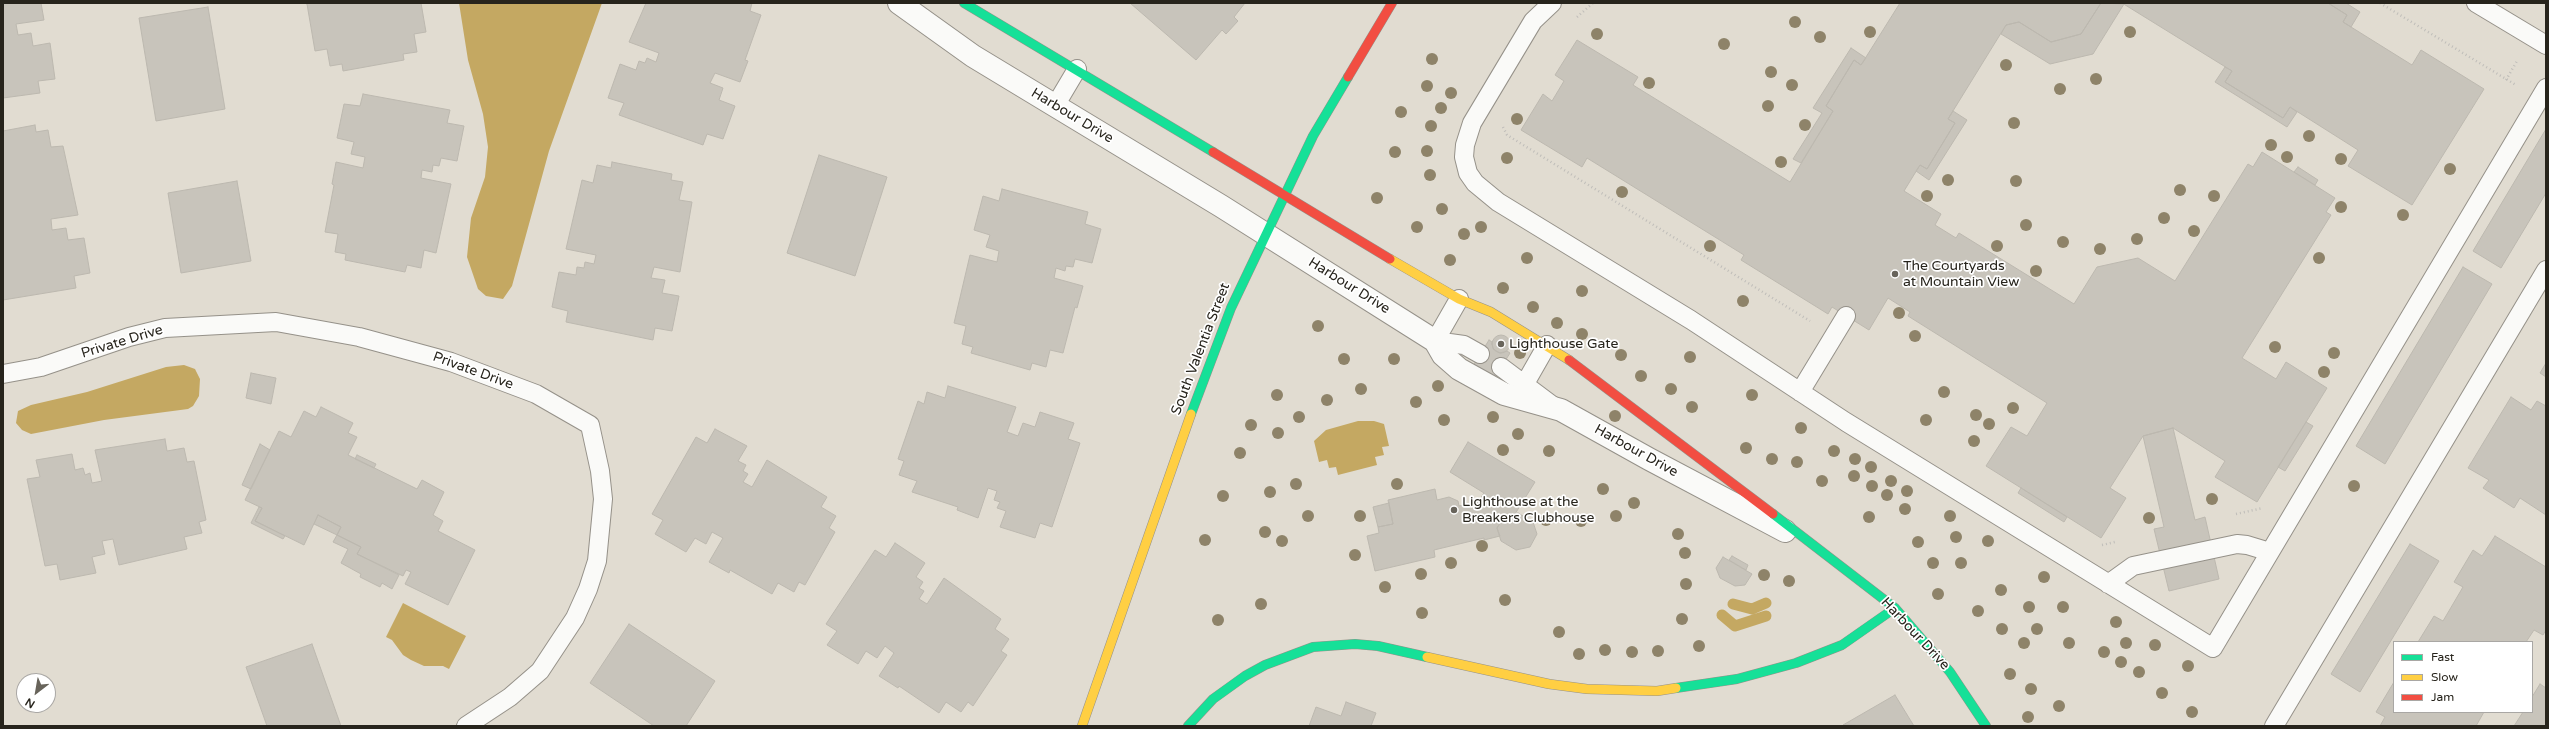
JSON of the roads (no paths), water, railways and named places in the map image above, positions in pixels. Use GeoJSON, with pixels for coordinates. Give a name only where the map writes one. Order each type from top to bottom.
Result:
{"type":"FeatureCollection","features":[{"type":"Feature","properties":{"kind":"street","name":"Harbour Drive"},"geometry":{"type":"LineString","coordinates":[[899,3],[957,46],[1265,233],[1435,341],[1443,355],[1459,369],[1498,390],[1521,390],[1808,543]]}},
{"type":"Feature","properties":{"kind":"street","name":"Harbour Drive"},"geometry":{"type":"LineString","coordinates":[[964,3],[1077,69],[1284,194],[1360,242],[1459,299],[1478,306],[1548,345],[1628,401],[1808,543],[1895,608],[1950,672],[1986,726]]}},
{"type":"Feature","properties":{"kind":"street","name":"South Valentia Street"},"geometry":{"type":"LineString","coordinates":[[1082,726],[1200,386],[1231,308],[1284,194],[1337,92],[1392,3]]}},
{"type":"Feature","properties":{"kind":"street"},"geometry":{"type":"LineString","coordinates":[[1188,726],[1213,700],[1245,676],[1271,662],[1312,647],[1356,644],[1378,646],[1549,684],[1587,689],[1657,691],[1737,679],[1796,663],[1842,645],[1895,608]]}},
{"type":"Feature","properties":{"kind":"lane"},"geometry":{"type":"LineString","coordinates":[[1552,3],[1533,21],[1472,123],[1464,152],[1468,174],[1475,183],[1498,202],[1691,320],[1800,392],[2213,648],[2546,88]]}},
{"type":"Feature","properties":{"kind":"lane"},"geometry":{"type":"LineString","coordinates":[[2476,3],[2546,45]]}},
{"type":"Feature","properties":{"kind":"lane"},"geometry":{"type":"LineString","coordinates":[[1055,106],[1077,69]]}},
{"type":"Feature","properties":{"kind":"lane"},"geometry":{"type":"LineString","coordinates":[[2274,726],[2546,270]]}},
{"type":"Feature","properties":{"kind":"lane"},"geometry":{"type":"LineString","coordinates":[[1459,299],[1435,341],[1464,345],[1480,354]]}},
{"type":"Feature","properties":{"kind":"lane"},"geometry":{"type":"LineString","coordinates":[[1800,392],[1846,316]]}},
{"type":"Feature","properties":{"kind":"lane","name":"Private Drive"},"geometry":{"type":"LineString","coordinates":[[3,374],[41,367],[129,337],[165,328],[276,322],[359,337],[451,362],[536,394],[590,425],[600,471],[603,499],[597,561],[588,589],[575,618],[540,671],[510,698],[466,726]]}},
{"type":"Feature","properties":{"kind":"lane"},"geometry":{"type":"LineString","coordinates":[[1501,367],[1521,390],[1548,345]]}},
{"type":"Feature","properties":{"kind":"lane"},"geometry":{"type":"LineString","coordinates":[[2108,584],[2133,566],[2237,544],[2247,545],[2270,552]]}},
{"type":"Feature","properties":{"kind":"waterway"},"geometry":{"type":"LineString","coordinates":[[1733,604],[1752,609],[1766,603]]}},
{"type":"Feature","properties":{"kind":"waterway"},"geometry":{"type":"LineString","coordinates":[[1722,615],[1735,626],[1766,616]]}},
{"type":"Feature","properties":{"kind":"place","name":"The Courtyards at Mountain View"},"geometry":{"type":"Point","coordinates":[1895,274]}},
{"type":"Feature","properties":{"kind":"place","name":"Lighthouse Gate"},"geometry":{"type":"Point","coordinates":[1501,344]}},
{"type":"Feature","properties":{"kind":"place","name":"Lighthouse at the Breakers Clubhouse"},"geometry":{"type":"Point","coordinates":[1454,510]}}]}
